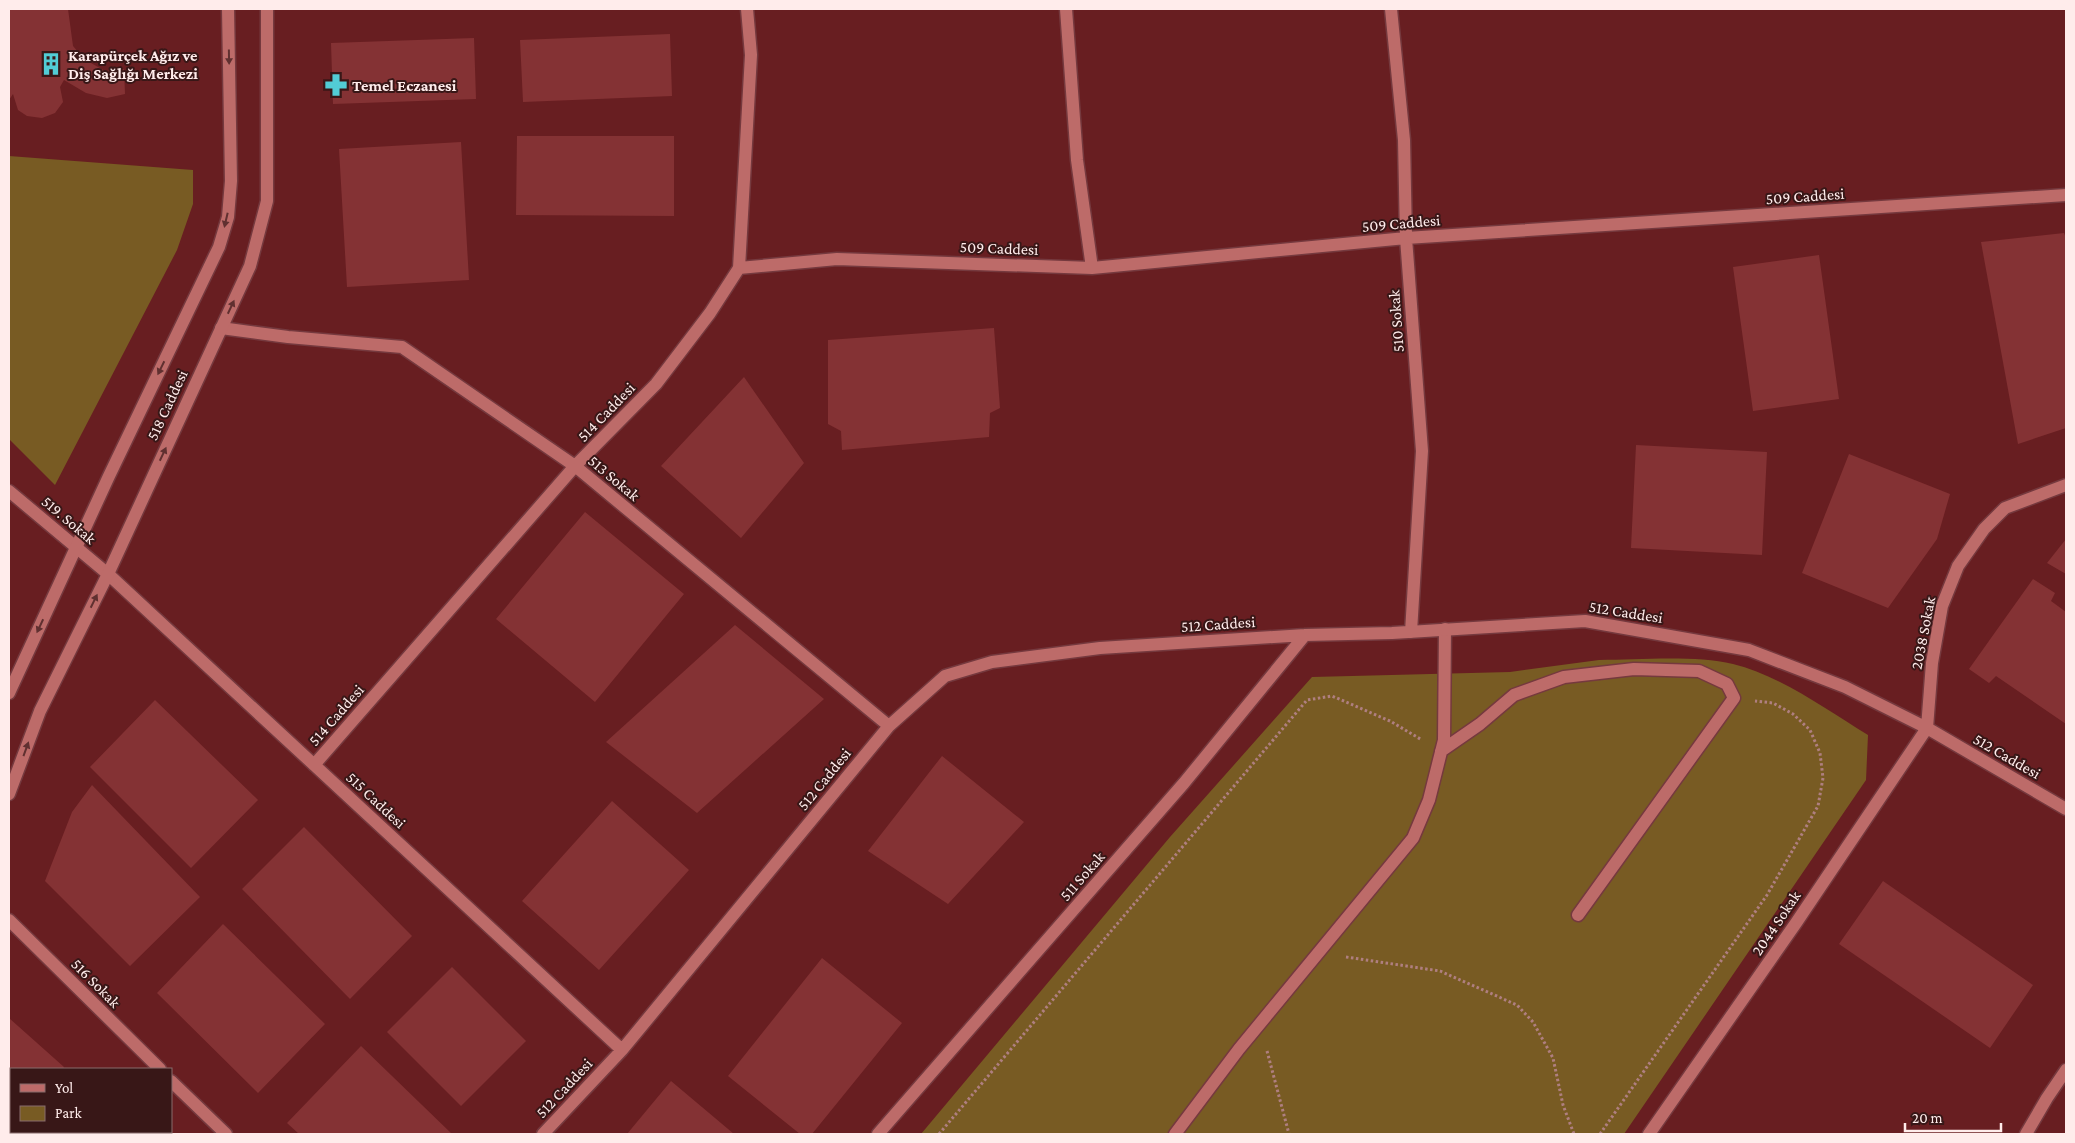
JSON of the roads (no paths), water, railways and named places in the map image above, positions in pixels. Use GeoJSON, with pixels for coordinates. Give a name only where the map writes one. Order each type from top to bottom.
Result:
{"type":"FeatureCollection","features":[{"type":"Feature","properties":{"kind":"street","name":"518 Caddesi"},"geometry":{"type":"LineString","coordinates":[[9,693],[219,247],[228,217],[231,181],[228,9]]}},
{"type":"Feature","properties":{"kind":"street","name":"518 Caddesi"},"geometry":{"type":"LineString","coordinates":[[9,794],[40,711],[108,574],[250,266],[266,202],[267,9]]}},
{"type":"Feature","properties":{"kind":"street","name":"514 Caddesi"},"geometry":{"type":"LineString","coordinates":[[314,765],[576,466],[656,384],[710,313],[739,268],[751,55],[747,9]]}},
{"type":"Feature","properties":{"kind":"street"},"geometry":{"type":"LineString","coordinates":[[1066,9],[1077,160],[1092,268]]}},
{"type":"Feature","properties":{"kind":"street","name":"510 Sokak"},"geometry":{"type":"LineString","coordinates":[[1391,9],[1404,140],[1406,238],[1422,451],[1412,632]]}},
{"type":"Feature","properties":{"kind":"street","name":"509 Caddesi"},"geometry":{"type":"LineString","coordinates":[[739,268],[837,259],[1092,268],[1406,238],[2066,195]]}},
{"type":"Feature","properties":{"kind":"street","name":"513 Sokak"},"geometry":{"type":"LineString","coordinates":[[221,328],[288,337],[402,347],[576,466],[889,726]]}},
{"type":"Feature","properties":{"kind":"street","name":"2038 Sokak"},"geometry":{"type":"LineString","coordinates":[[1927,728],[1932,663],[1942,606],[1958,566],[1984,529],[2005,508],[2066,485]]}},
{"type":"Feature","properties":{"kind":"street","name":"519. Sokak"},"geometry":{"type":"LineString","coordinates":[[9,491],[108,574]]}},
{"type":"Feature","properties":{"kind":"street","name":"515 Caddesi"},"geometry":{"type":"LineString","coordinates":[[108,574],[622,1050]]}},
{"type":"Feature","properties":{"kind":"street","name":"512 Caddesi"},"geometry":{"type":"LineString","coordinates":[[543,1134],[622,1050],[889,726],[944,676],[992,662],[1100,648],[1305,635],[1412,632],[1585,621],[1750,650],[1845,687],[1927,728],[2066,809]]}},
{"type":"Feature","properties":{"kind":"street"},"geometry":{"type":"LineString","coordinates":[[1175,1134],[1259,1024],[1414,838],[1429,800],[1444,740],[1445,629]]}},
{"type":"Feature","properties":{"kind":"street","name":"511 Sokak"},"geometry":{"type":"LineString","coordinates":[[878,1134],[1184,783],[1305,635]]}},
{"type":"Feature","properties":{"kind":"street"},"geometry":{"type":"LineString","coordinates":[[1442,751],[1480,724],[1514,695],[1564,677],[1634,668],[1699,671],[1727,684],[1734,698],[1578,915]]}},
{"type":"Feature","properties":{"kind":"street","name":"2044 Sokak"},"geometry":{"type":"LineString","coordinates":[[1649,1134],[1796,923],[1927,728]]}},
{"type":"Feature","properties":{"kind":"street","name":"516 Sokak"},"geometry":{"type":"LineString","coordinates":[[9,920],[159,1068]]}},
{"type":"Feature","properties":{"kind":"street"},"geometry":{"type":"LineString","coordinates":[[2026,1134],[2066,1070]]}},
{"type":"Feature","properties":{"kind":"street"},"geometry":{"type":"LineString","coordinates":[[172,1082],[226,1134]]}},
{"type":"Feature","properties":{"kind":"place","name":"Karapürçek Ağız ve Diş Sağlığı Merkezi"},"geometry":{"type":"Point","coordinates":[51,64]}},
{"type":"Feature","properties":{"kind":"place","name":"Temel Eczanesi"},"geometry":{"type":"Point","coordinates":[336,85]}}]}
